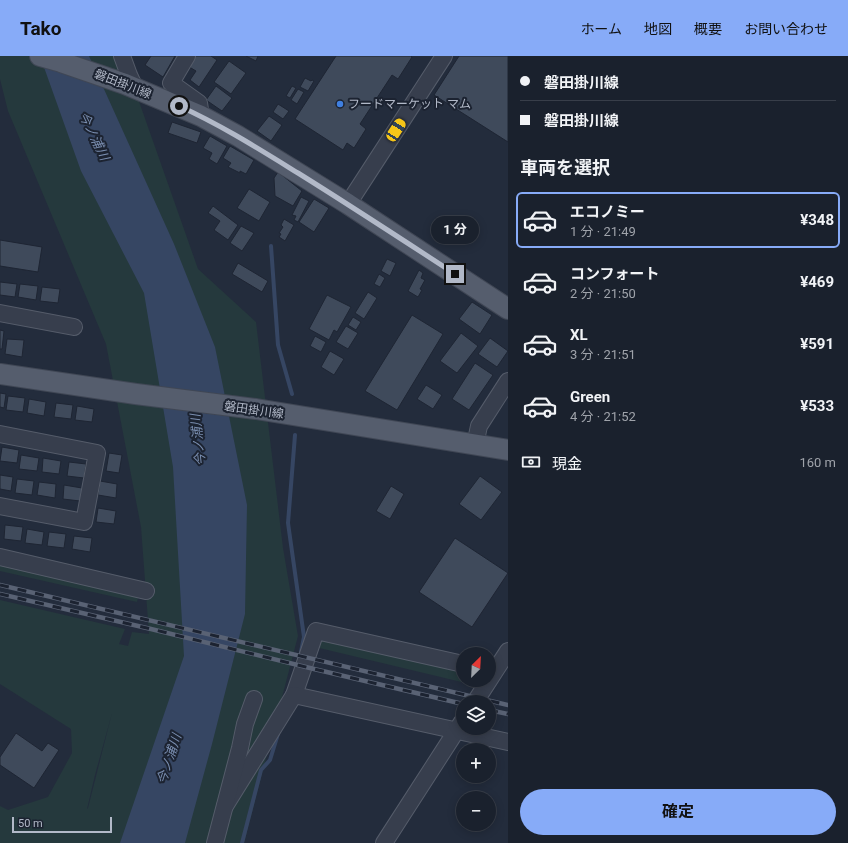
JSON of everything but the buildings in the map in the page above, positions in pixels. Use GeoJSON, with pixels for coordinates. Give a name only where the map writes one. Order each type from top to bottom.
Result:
{"type":"FeatureCollection","features":[{"type":"Feature","properties":{"kind":"main road","name":"磐田掛川線"},"geometry":{"type":"LineString","coordinates":[[40,56],[130,82],[201,116],[238,136],[348,204],[508,308]]}},
{"type":"Feature","properties":{"kind":"main road","name":"磐田掛川線"},"geometry":{"type":"LineString","coordinates":[[0,374],[136,394],[256,409],[508,450]]}},
{"type":"Feature","properties":{"kind":"street"},"geometry":{"type":"LineString","coordinates":[[122,56],[130,82]]}},
{"type":"Feature","properties":{"kind":"street"},"geometry":{"type":"LineString","coordinates":[[130,56],[132,61],[130,82]]}},
{"type":"Feature","properties":{"kind":"street"},"geometry":{"type":"LineString","coordinates":[[187,56],[171,83],[198,103],[201,116]]}},
{"type":"Feature","properties":{"kind":"street"},"geometry":{"type":"LineString","coordinates":[[348,204],[444,56]]}},
{"type":"Feature","properties":{"kind":"street"},"geometry":{"type":"LineString","coordinates":[[0,313],[74,327]]}},
{"type":"Feature","properties":{"kind":"street"},"geometry":{"type":"LineString","coordinates":[[475,445],[479,426],[508,381]]}},
{"type":"Feature","properties":{"kind":"street"},"geometry":{"type":"LineString","coordinates":[[0,434],[97,453],[84,522],[0,506]]}},
{"type":"Feature","properties":{"kind":"street"},"geometry":{"type":"LineString","coordinates":[[0,557],[146,590]]}},
{"type":"Feature","properties":{"kind":"street"},"geometry":{"type":"LineString","coordinates":[[225,806],[294,695],[316,631],[456,662]]}},
{"type":"Feature","properties":{"kind":"street"},"geometry":{"type":"LineString","coordinates":[[480,695],[497,672],[508,651]]}},
{"type":"Feature","properties":{"kind":"street"},"geometry":{"type":"LineString","coordinates":[[294,695],[456,725]]}},
{"type":"Feature","properties":{"kind":"street"},"geometry":{"type":"LineString","coordinates":[[215,843],[245,724],[254,699]]}},
{"type":"Feature","properties":{"kind":"street"},"geometry":{"type":"LineString","coordinates":[[384,843],[456,732]]}},
{"type":"Feature","properties":{"kind":"street"},"geometry":{"type":"LineString","coordinates":[[487,735],[508,742]]}},
{"type":"Feature","properties":{"kind":"green space"},"geometry":{"type":"Polygon","coordinates":[[[0,56],[123,56],[198,269],[256,322],[283,548],[298,636],[244,843],[0,843],[0,806],[8,810],[48,797],[72,753],[71,729],[0,684],[0,600],[125,629],[119,644],[128,646],[132,632],[149,634],[141,527],[106,344],[8,111],[0,79],[0,56]],[[112,713],[87,809],[88,808],[112,713]]]}},
{"type":"Feature","properties":{"kind":"green space"},"geometry":{"type":"Polygon","coordinates":[[[0,557],[140,589],[137,602],[0,571],[0,557]]]}},
{"type":"Feature","properties":{"kind":"green space"},"geometry":{"type":"Polygon","coordinates":[[[316,631],[456,667],[456,681],[311,646],[316,631]]]}},
{"type":"Feature","properties":{"kind":"water","name":"今ノ浦川"},"geometry":{"type":"Polygon","coordinates":[[[40,56],[89,56],[174,244],[215,347],[247,505],[245,614],[185,843],[120,843],[184,656],[173,467],[144,293],[81,171],[40,56]]]}},
{"type":"Feature","properties":{"kind":"waterway"},"geometry":{"type":"LineString","coordinates":[[271,246],[278,345],[292,394]]}},
{"type":"Feature","properties":{"kind":"waterway"},"geometry":{"type":"LineString","coordinates":[[295,435],[288,523],[304,637],[301,652]]}},
{"type":"Feature","properties":{"kind":"waterway"},"geometry":{"type":"LineString","coordinates":[[242,843],[261,770],[270,760],[278,734]]}},
{"type":"Feature","properties":{"kind":"railway"},"geometry":{"type":"LineString","coordinates":[[0,585],[508,705]]}},
{"type":"Feature","properties":{"kind":"railway"},"geometry":{"type":"LineString","coordinates":[[0,594],[456,702]]}},
{"type":"Feature","properties":{"kind":"railway"},"geometry":{"type":"LineString","coordinates":[[496,711],[508,714]]}},
{"type":"Feature","properties":{"kind":"place","name":"フードマーケット マム"},"geometry":{"type":"Point","coordinates":[340,104]}},
{"type":"Feature","properties":{"kind":"route"},"geometry":{"type":"LineString","coordinates":[[179,106],[238,136],[348,204],[455,274]]}}]}
